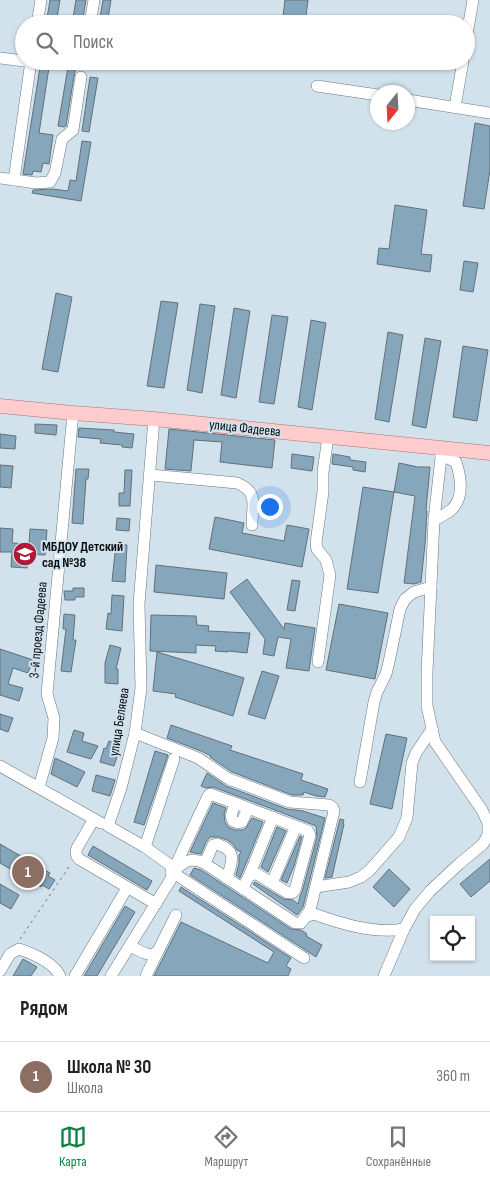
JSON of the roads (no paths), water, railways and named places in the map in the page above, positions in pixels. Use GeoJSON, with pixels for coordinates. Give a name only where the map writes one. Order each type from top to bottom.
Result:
{"type":"FeatureCollection","features":[{"type":"Feature","properties":{"kind":"main road","name":"улица Фадеева"},"geometry":{"type":"LineString","coordinates":[[0,406],[154,419],[328,437],[442,452],[490,453]]}},
{"type":"Feature","properties":{"kind":"street"},"geometry":{"type":"LineString","coordinates":[[38,15],[41,0]]}},
{"type":"Feature","properties":{"kind":"street"},"geometry":{"type":"LineString","coordinates":[[92,15],[94,0]]}},
{"type":"Feature","properties":{"kind":"street"},"geometry":{"type":"LineString","coordinates":[[470,15],[473,0]]}},
{"type":"Feature","properties":{"kind":"street"},"geometry":{"type":"LineString","coordinates":[[0,58],[15,60]]}},
{"type":"Feature","properties":{"kind":"street"},"geometry":{"type":"LineString","coordinates":[[14,180],[29,70]]}},
{"type":"Feature","properties":{"kind":"street"},"geometry":{"type":"LineString","coordinates":[[455,107],[461,70]]}},
{"type":"Feature","properties":{"kind":"street"},"geometry":{"type":"LineString","coordinates":[[0,178],[36,183],[50,182],[58,161],[62,139],[73,130],[81,77]]}},
{"type":"Feature","properties":{"kind":"street"},"geometry":{"type":"LineString","coordinates":[[317,86],[370,94]]}},
{"type":"Feature","properties":{"kind":"street"},"geometry":{"type":"LineString","coordinates":[[415,101],[490,113]]}},
{"type":"Feature","properties":{"kind":"street","name":"3-й проезд Фадеева"},"geometry":{"type":"LineString","coordinates":[[39,787],[53,738],[54,718],[48,694],[73,413]]}},
{"type":"Feature","properties":{"kind":"street","name":"улица Беляева"},"geometry":{"type":"LineString","coordinates":[[108,826],[121,788],[135,734],[140,688],[139,604],[154,419]]}},
{"type":"Feature","properties":{"kind":"street"},"geometry":{"type":"LineString","coordinates":[[318,662],[330,576],[326,560],[317,549],[316,543],[328,437]]}},
{"type":"Feature","properties":{"kind":"street"},"geometry":{"type":"LineString","coordinates":[[384,976],[404,929],[415,909],[430,891],[483,844],[488,835],[488,823],[482,810],[434,742],[427,706],[434,520],[442,452],[456,462],[461,478],[456,503],[451,510],[434,520]]}},
{"type":"Feature","properties":{"kind":"street"},"geometry":{"type":"LineString","coordinates":[[150,475],[237,483],[250,491],[252,498],[252,525]]}},
{"type":"Feature","properties":{"kind":"street"},"geometry":{"type":"LineString","coordinates":[[360,782],[374,702],[386,674],[400,609],[405,599],[414,592],[431,587]]}},
{"type":"Feature","properties":{"kind":"street"},"geometry":{"type":"LineString","coordinates":[[316,887],[350,882],[361,877],[370,870],[399,836],[406,818],[412,763],[416,753],[432,729]]}},
{"type":"Feature","properties":{"kind":"street"},"geometry":{"type":"LineString","coordinates":[[135,734],[198,758],[229,779],[290,802],[329,805],[334,811],[310,910],[301,923],[295,923],[197,859],[188,861],[172,872]]}},
{"type":"Feature","properties":{"kind":"street"},"geometry":{"type":"LineString","coordinates":[[145,847],[174,759]]}},
{"type":"Feature","properties":{"kind":"street"},"geometry":{"type":"LineString","coordinates":[[0,766],[145,847],[170,865],[172,872],[304,958]]}},
{"type":"Feature","properties":{"kind":"street"},"geometry":{"type":"LineString","coordinates":[[111,976],[171,879],[172,872],[210,794],[296,826],[308,831],[310,835],[295,890],[292,893],[288,893],[257,874],[249,876]]}},
{"type":"Feature","properties":{"kind":"street"},"geometry":{"type":"LineString","coordinates":[[235,803],[231,816],[233,821],[238,823],[242,822],[248,808]]}},
{"type":"Feature","properties":{"kind":"street"},"geometry":{"type":"LineString","coordinates":[[243,888],[273,817]]}},
{"type":"Feature","properties":{"kind":"street"},"geometry":{"type":"LineString","coordinates":[[94,819],[76,848],[77,857],[156,904]]}},
{"type":"Feature","properties":{"kind":"street"},"geometry":{"type":"LineString","coordinates":[[272,883],[296,826]]}},
{"type":"Feature","properties":{"kind":"street"},"geometry":{"type":"LineString","coordinates":[[205,863],[213,845],[218,844],[230,850],[232,855],[227,878]]}},
{"type":"Feature","properties":{"kind":"street"},"geometry":{"type":"LineString","coordinates":[[75,976],[127,888]]}},
{"type":"Feature","properties":{"kind":"street"},"geometry":{"type":"LineString","coordinates":[[305,917],[314,914],[373,930],[392,931],[404,929]]}},
{"type":"Feature","properties":{"kind":"street"},"geometry":{"type":"LineString","coordinates":[[146,976],[176,915]]}},
{"type":"Feature","properties":{"kind":"street"},"geometry":{"type":"LineString","coordinates":[[130,946],[152,955],[158,951]]}},
{"type":"Feature","properties":{"kind":"street"},"geometry":{"type":"LineString","coordinates":[[0,971],[10,954],[19,949],[46,962],[56,969],[60,976]]}},
{"type":"Feature","properties":{"kind":"place","name":"МБДОУ Детский сад №38"},"geometry":{"type":"Point","coordinates":[25,554]}},
{"type":"Feature","properties":{"kind":"place","name":"Школа № 30"},"geometry":{"type":"Point","coordinates":[28,872]}}]}
